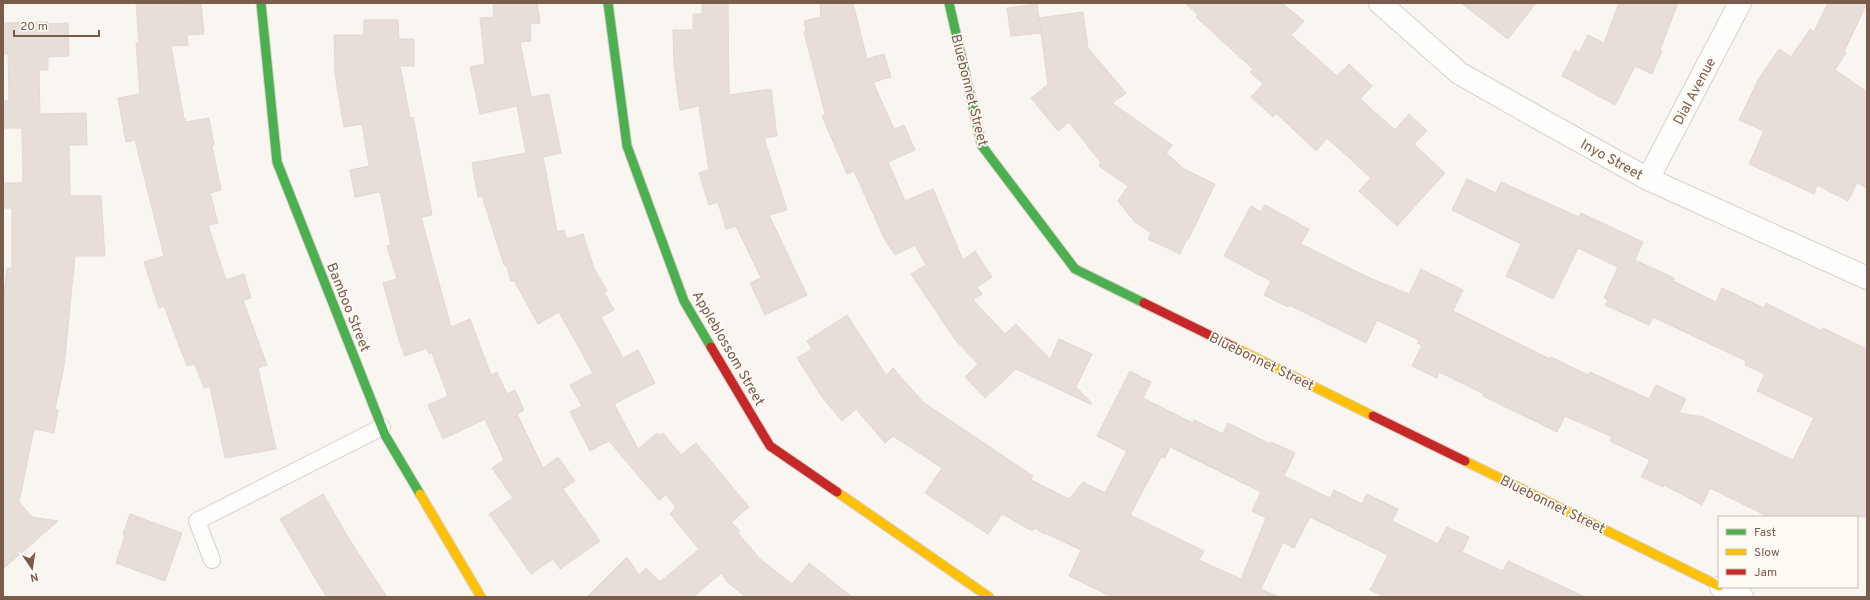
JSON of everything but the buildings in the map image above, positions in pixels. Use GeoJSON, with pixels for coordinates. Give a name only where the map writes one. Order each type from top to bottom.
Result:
{"type":"FeatureCollection","features":[{"type":"Feature","properties":{"kind":"street","name":"Bamboo Street"},"geometry":{"type":"LineString","coordinates":[[261,3],[277,162],[382,427],[481,597]]}},
{"type":"Feature","properties":{"kind":"street","name":"Appleblossom Street"},"geometry":{"type":"LineString","coordinates":[[608,3],[627,146],[684,301],[770,446],[989,597]]}},
{"type":"Feature","properties":{"kind":"street","name":"Bluebonnet Street"},"geometry":{"type":"LineString","coordinates":[[949,3],[982,146],[1075,269],[1718,585]]}},
{"type":"Feature","properties":{"kind":"street","name":"Inyo Street"},"geometry":{"type":"LineString","coordinates":[[1380,3],[1459,73],[1648,179],[1867,278]]}},
{"type":"Feature","properties":{"kind":"street","name":"Dial Avenue"},"geometry":{"type":"LineString","coordinates":[[1648,179],[1740,3]]}},
{"type":"Feature","properties":{"kind":"street","name":"Bluebonnet Street"},"geometry":{"type":"LineString","coordinates":[[1724,588],[1742,597]]}},
{"type":"Feature","properties":{"kind":"lane"},"geometry":{"type":"LineString","coordinates":[[212,560],[197,521],[382,427]]}},
{"type":"Feature","properties":{"kind":"traffic: fast"},"geometry":{"type":"LineString","coordinates":[[261,3],[277,162],[385,435],[420,494]]}},
{"type":"Feature","properties":{"kind":"traffic: fast"},"geometry":{"type":"LineString","coordinates":[[608,3],[627,146],[684,301],[711,347]]}},
{"type":"Feature","properties":{"kind":"traffic: fast"},"geometry":{"type":"LineString","coordinates":[[949,3],[982,146],[1075,269],[1144,303]]}},
{"type":"Feature","properties":{"kind":"traffic: slow"},"geometry":{"type":"LineString","coordinates":[[1238,349],[1373,416]]}},
{"type":"Feature","properties":{"kind":"traffic: slow"},"geometry":{"type":"LineString","coordinates":[[1465,461],[1718,586]]}},
{"type":"Feature","properties":{"kind":"traffic: slow"},"geometry":{"type":"LineString","coordinates":[[837,492],[989,597]]}},
{"type":"Feature","properties":{"kind":"traffic: slow"},"geometry":{"type":"LineString","coordinates":[[420,494],[481,597]]}},
{"type":"Feature","properties":{"kind":"traffic: jam"},"geometry":{"type":"LineString","coordinates":[[1144,303],[1238,349]]}},
{"type":"Feature","properties":{"kind":"traffic: jam"},"geometry":{"type":"LineString","coordinates":[[711,347],[770,446],[837,492]]}},
{"type":"Feature","properties":{"kind":"traffic: jam"},"geometry":{"type":"LineString","coordinates":[[1373,416],[1465,461]]}}]}
